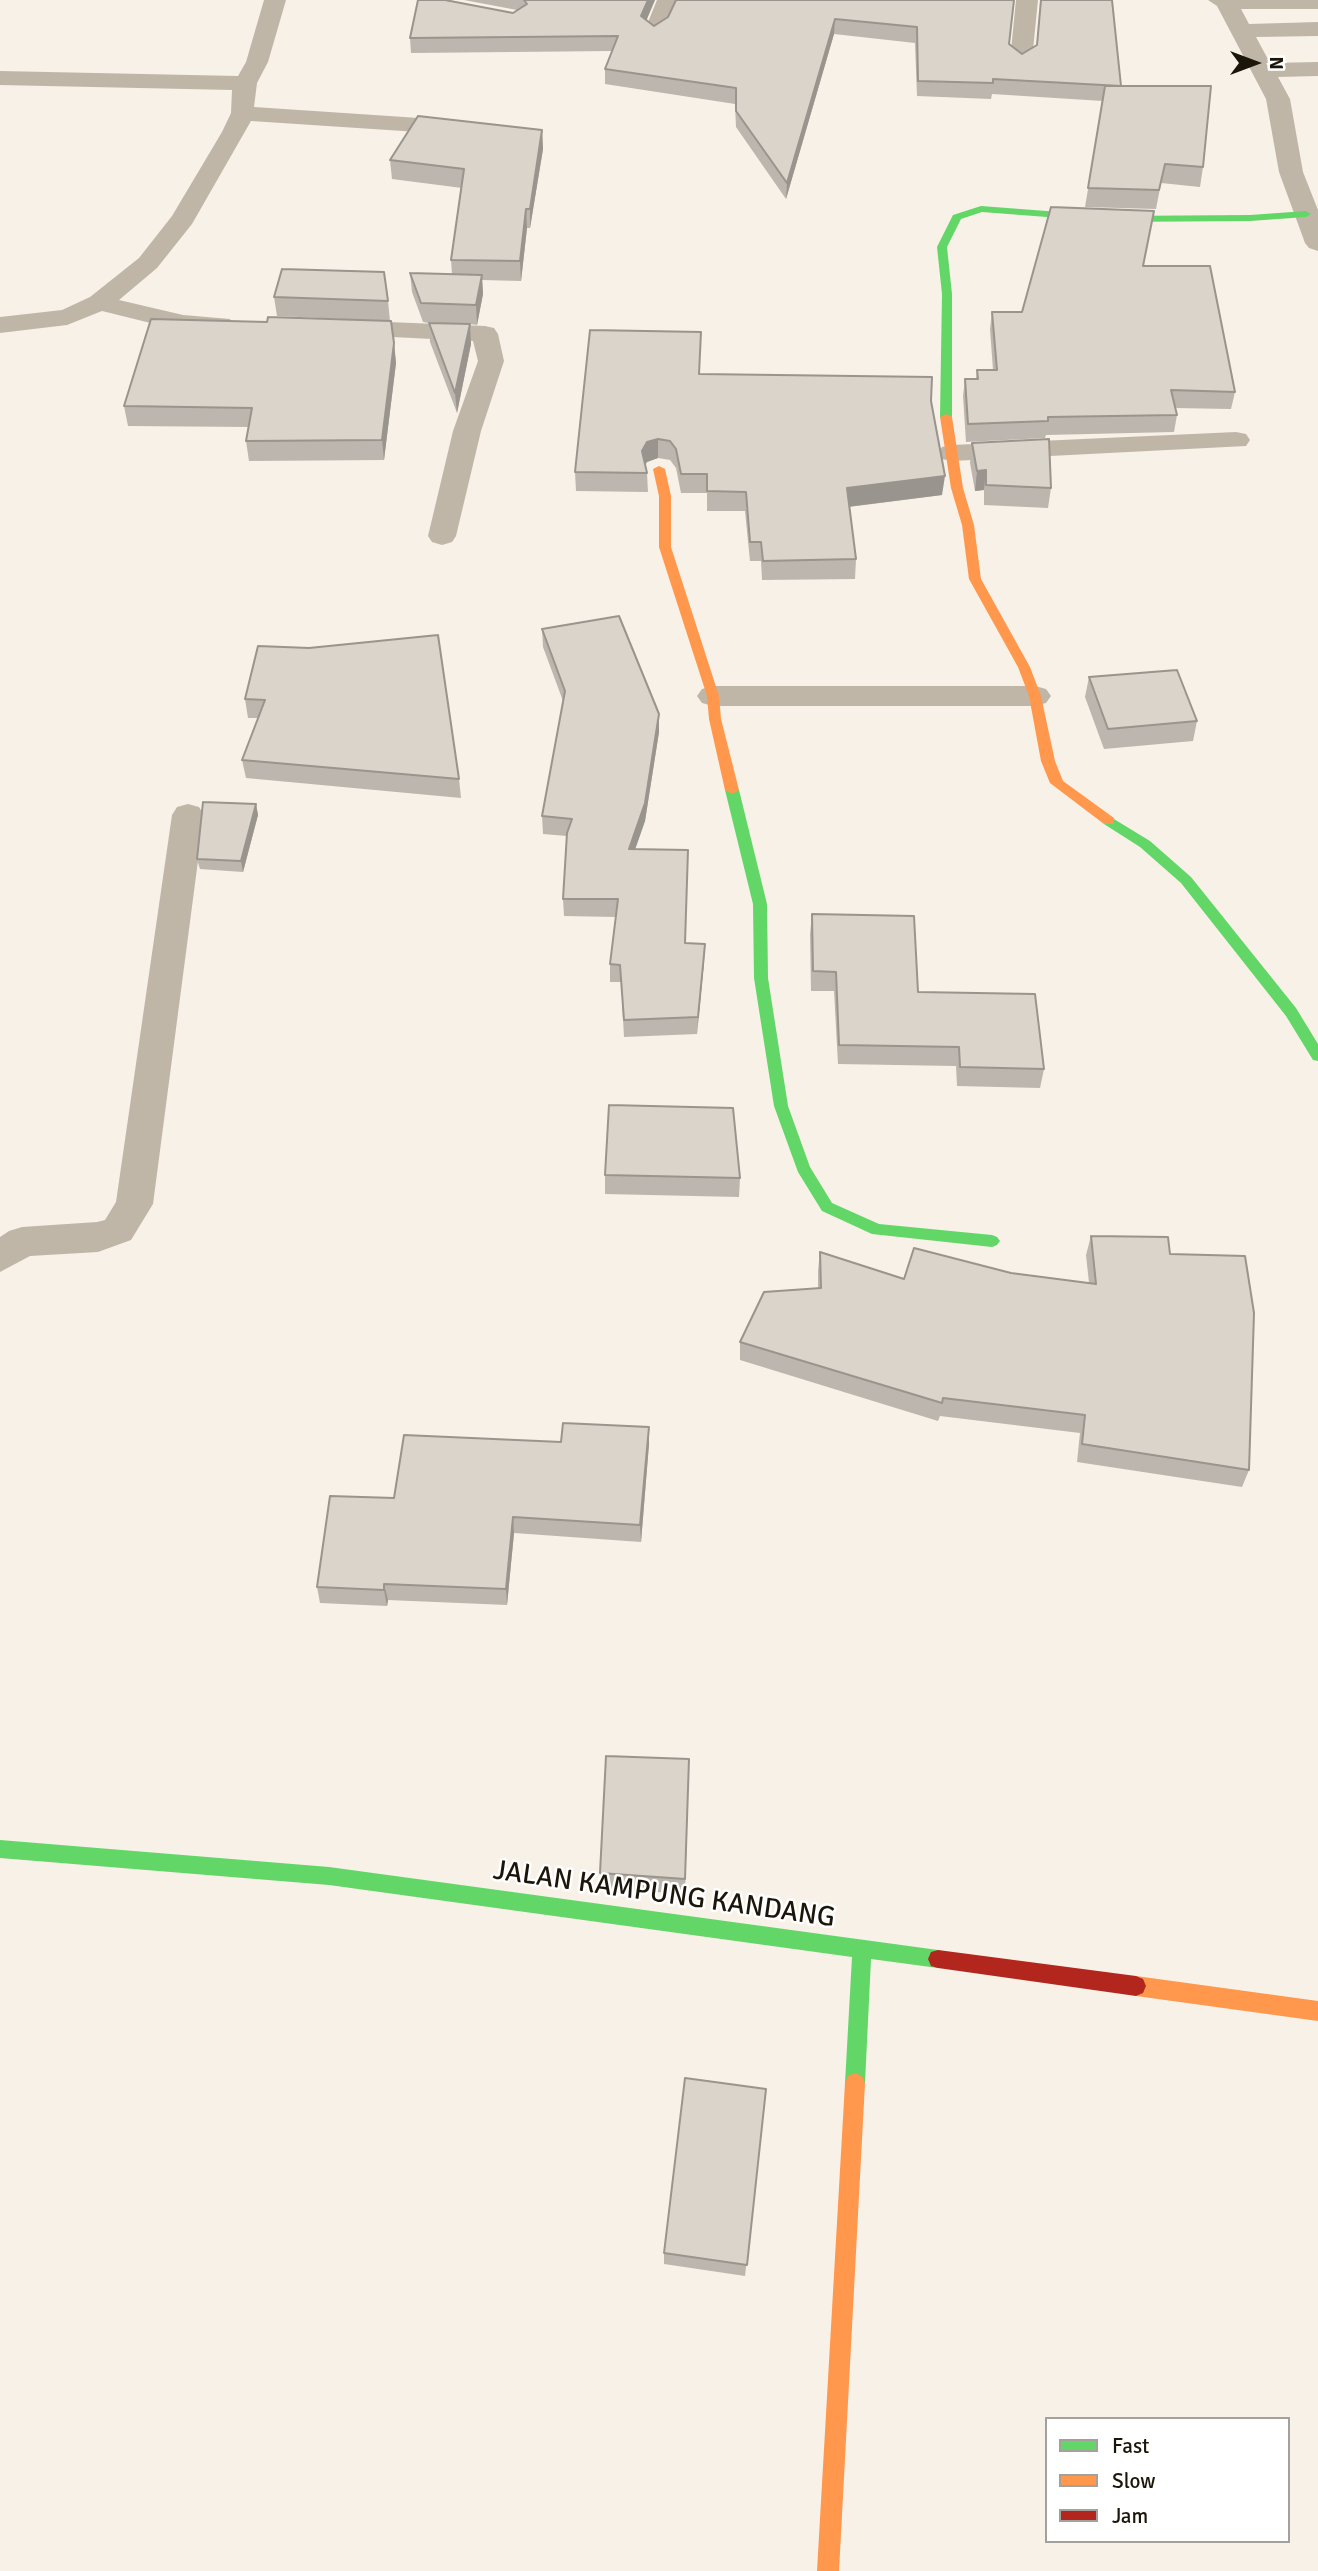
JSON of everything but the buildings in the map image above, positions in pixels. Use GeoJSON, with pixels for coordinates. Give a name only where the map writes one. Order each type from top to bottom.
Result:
{"type":"FeatureCollection","features":[{"type":"Feature","properties":{"kind":"street"},"geometry":{"type":"LineString","coordinates":[[0,325],[67,317],[99,303],[148,263],[183,219],[207,181],[243,113],[242,96],[245,83],[257,62],[275,0]]}},
{"type":"Feature","properties":{"kind":"street"},"geometry":{"type":"LineString","coordinates":[[655,32],[668,0]]}},
{"type":"Feature","properties":{"kind":"street"},"geometry":{"type":"LineString","coordinates":[[1021,60],[1027,0]]}},
{"type":"Feature","properties":{"kind":"street"},"geometry":{"type":"LineString","coordinates":[[1223,1],[1318,2]]}},
{"type":"Feature","properties":{"kind":"street"},"geometry":{"type":"LineString","coordinates":[[1223,1],[1278,99],[1291,172],[1318,243]]}},
{"type":"Feature","properties":{"kind":"street"},"geometry":{"type":"LineString","coordinates":[[1241,31],[1318,29]]}},
{"type":"Feature","properties":{"kind":"street"},"geometry":{"type":"LineString","coordinates":[[1262,70],[1318,69]]}},
{"type":"Feature","properties":{"kind":"street"},"geometry":{"type":"LineString","coordinates":[[0,78],[245,83]]}},
{"type":"Feature","properties":{"kind":"street"},"geometry":{"type":"LineString","coordinates":[[243,113],[489,130]]}},
{"type":"Feature","properties":{"kind":"street"},"geometry":{"type":"LineString","coordinates":[[1306,214],[1250,218],[1112,219],[981,209],[957,217],[942,247],[947,294],[946,420],[957,488],[968,525],[975,579],[1024,667],[1035,696],[1048,761],[1057,783],[1075,799],[1145,844],[1186,880],[1291,1012],[1318,1056]]}},
{"type":"Feature","properties":{"kind":"street"},"geometry":{"type":"LineString","coordinates":[[99,303],[183,323],[252,326]]}},
{"type":"Feature","properties":{"kind":"street"},"geometry":{"type":"LineString","coordinates":[[319,328],[485,334],[491,361],[467,431],[442,536]]}},
{"type":"Feature","properties":{"kind":"street"},"geometry":{"type":"LineString","coordinates":[[952,453],[1236,440]]}},
{"type":"Feature","properties":{"kind":"street"},"geometry":{"type":"LineString","coordinates":[[659,469],[665,495],[665,547],[713,696],[715,719],[760,904],[761,978],[781,1106],[803,1168],[827,1207],[877,1230],[992,1241]]}},
{"type":"Feature","properties":{"kind":"street"},"geometry":{"type":"LineString","coordinates":[[713,696],[1035,696]]}},
{"type":"Feature","properties":{"kind":"street"},"geometry":{"type":"LineString","coordinates":[[0,1257],[22,1242],[98,1237],[118,1230],[134,1204],[188,815]]}},
{"type":"Feature","properties":{"kind":"street","name":"JALAN KAMPUNG KANDANG"},"geometry":{"type":"LineString","coordinates":[[0,1849],[329,1876],[1318,2011]]}},
{"type":"Feature","properties":{"kind":"street"},"geometry":{"type":"LineString","coordinates":[[828,2571],[862,1948]]}},
{"type":"Feature","properties":{"kind":"traffic: fast"},"geometry":{"type":"LineString","coordinates":[[946,417],[947,294],[942,247],[957,217],[981,209],[1112,219],[1250,218],[1306,214]]}},
{"type":"Feature","properties":{"kind":"traffic: fast"},"geometry":{"type":"LineString","coordinates":[[732,790],[760,904],[761,978],[781,1106],[803,1168],[827,1207],[877,1230],[992,1241]]}},
{"type":"Feature","properties":{"kind":"traffic: fast"},"geometry":{"type":"LineString","coordinates":[[1109,821],[1145,844],[1186,880],[1291,1012],[1318,1056]]}},
{"type":"Feature","properties":{"kind":"traffic: fast"},"geometry":{"type":"LineString","coordinates":[[0,1849],[329,1876],[938,1959]]}},
{"type":"Feature","properties":{"kind":"traffic: fast"},"geometry":{"type":"LineString","coordinates":[[855,2083],[862,1948]]}},
{"type":"Feature","properties":{"kind":"traffic: slow"},"geometry":{"type":"LineString","coordinates":[[946,417],[957,488],[968,525],[975,579],[1024,667],[1035,696],[1048,761],[1057,783],[1109,821]]}},
{"type":"Feature","properties":{"kind":"traffic: slow"},"geometry":{"type":"LineString","coordinates":[[659,469],[665,496],[665,547],[713,696],[715,719],[732,790]]}},
{"type":"Feature","properties":{"kind":"traffic: slow"},"geometry":{"type":"LineString","coordinates":[[1136,1986],[1318,2011]]}},
{"type":"Feature","properties":{"kind":"traffic: slow"},"geometry":{"type":"LineString","coordinates":[[828,2571],[855,2083]]}},
{"type":"Feature","properties":{"kind":"traffic: jam"},"geometry":{"type":"LineString","coordinates":[[938,1959],[1136,1986]]}}]}
